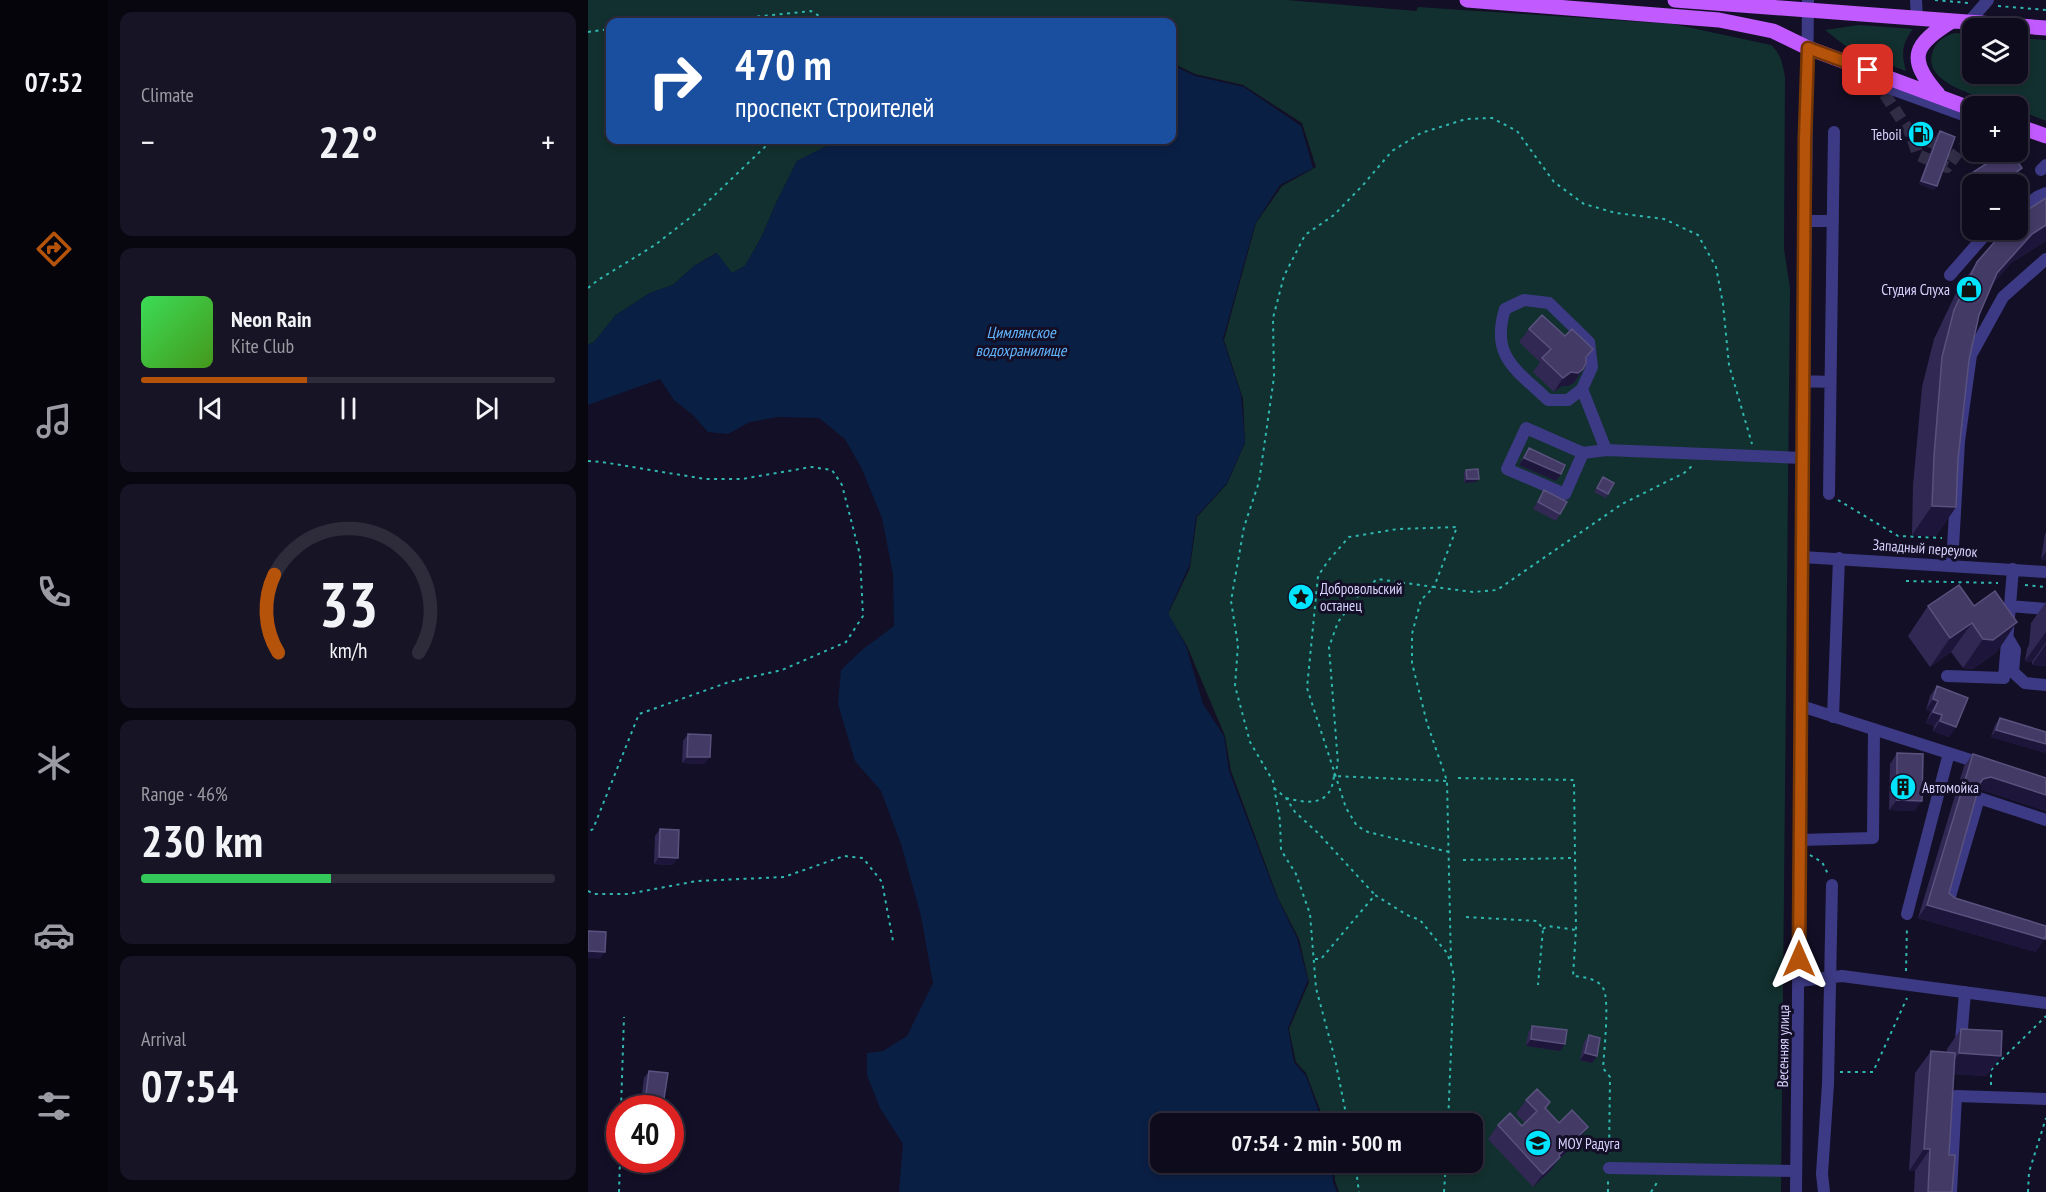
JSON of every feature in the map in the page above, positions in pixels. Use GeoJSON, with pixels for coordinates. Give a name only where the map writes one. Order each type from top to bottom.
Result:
{"type":"FeatureCollection","features":[{"type":"Feature","properties":{"kind":"main road"},"geometry":{"type":"LineString","coordinates":[[1467,0],[1719,20],[1773,31],[1808,48],[1962,105]]}},
{"type":"Feature","properties":{"kind":"main road"},"geometry":{"type":"LineString","coordinates":[[1675,0],[1808,5],[1962,22]]}},
{"type":"Feature","properties":{"kind":"main road"},"geometry":{"type":"LineString","coordinates":[[1939,96],[1924,79],[1919,68],[1918,55],[1923,41],[1952,21]]}},
{"type":"Feature","properties":{"kind":"main road"},"geometry":{"type":"LineString","coordinates":[[2028,27],[2046,28]]}},
{"type":"Feature","properties":{"kind":"main road"},"geometry":{"type":"LineString","coordinates":[[2028,130],[2046,136]]}},
{"type":"Feature","properties":{"kind":"street"},"geometry":{"type":"LineString","coordinates":[[1916,0],[1917,18]]}},
{"type":"Feature","properties":{"kind":"street"},"geometry":{"type":"LineString","coordinates":[[1972,18],[1988,0]]}},
{"type":"Feature","properties":{"kind":"street","name":"Весенняя улица"},"geometry":{"type":"LineString","coordinates":[[1796,1192],[1808,5]]}},
{"type":"Feature","properties":{"kind":"street"},"geometry":{"type":"LineString","coordinates":[[1878,84],[1962,114]]}},
{"type":"Feature","properties":{"kind":"street"},"geometry":{"type":"LineString","coordinates":[[1829,494],[1834,132]]}},
{"type":"Feature","properties":{"kind":"street"},"geometry":{"type":"LineString","coordinates":[[2028,204],[2046,193]]}},
{"type":"Feature","properties":{"kind":"street"},"geometry":{"type":"LineString","coordinates":[[1805,220],[1833,221]]}},
{"type":"Feature","properties":{"kind":"street"},"geometry":{"type":"LineString","coordinates":[[1950,275],[1981,240]]}},
{"type":"Feature","properties":{"kind":"street"},"geometry":{"type":"LineString","coordinates":[[1953,565],[1959,441],[1971,355],[2003,297],[2046,259]]}},
{"type":"Feature","properties":{"kind":"street"},"geometry":{"type":"LineString","coordinates":[[1582,389],[1568,400],[1548,400],[1505,358],[1500,342],[1499,326],[1505,309],[1524,300],[1549,303],[1589,342],[1592,367],[1582,389],[1606,450]]}},
{"type":"Feature","properties":{"kind":"street"},"geometry":{"type":"LineString","coordinates":[[1803,381],[1830,381]]}},
{"type":"Feature","properties":{"kind":"street"},"geometry":{"type":"LineString","coordinates":[[1583,453],[1566,494],[1507,469],[1526,428],[1583,453],[1606,450],[1803,458]]}},
{"type":"Feature","properties":{"kind":"street","name":"Западный переулок"},"geometry":{"type":"LineString","coordinates":[[1802,557],[2046,572]]}},
{"type":"Feature","properties":{"kind":"street"},"geometry":{"type":"LineString","coordinates":[[1833,717],[1839,558]]}},
{"type":"Feature","properties":{"kind":"street"},"geometry":{"type":"LineString","coordinates":[[1947,676],[2004,678],[2013,569]]}},
{"type":"Feature","properties":{"kind":"street"},"geometry":{"type":"LineString","coordinates":[[2010,606],[2046,609]]}},
{"type":"Feature","properties":{"kind":"street"},"geometry":{"type":"LineString","coordinates":[[2008,637],[2015,650],[2013,672],[2025,683],[2046,685]]}},
{"type":"Feature","properties":{"kind":"street"},"geometry":{"type":"LineString","coordinates":[[1801,706],[1992,767]]}},
{"type":"Feature","properties":{"kind":"street"},"geometry":{"type":"LineString","coordinates":[[1800,844],[1873,838],[1874,729]]}},
{"type":"Feature","properties":{"kind":"street"},"geometry":{"type":"LineString","coordinates":[[1907,914],[1949,753]]}},
{"type":"Feature","properties":{"kind":"street"},"geometry":{"type":"LineString","coordinates":[[1970,909],[1948,903],[1979,798],[2046,820]]}},
{"type":"Feature","properties":{"kind":"street"},"geometry":{"type":"LineString","coordinates":[[1824,1192],[1822,1174],[1828,1072],[1832,885]]}},
{"type":"Feature","properties":{"kind":"street"},"geometry":{"type":"LineString","coordinates":[[1799,981],[1842,976],[2046,1003]]}},
{"type":"Feature","properties":{"kind":"street"},"geometry":{"type":"LineString","coordinates":[[1961,1041],[1965,992]]}},
{"type":"Feature","properties":{"kind":"street"},"geometry":{"type":"LineString","coordinates":[[1951,1192],[1956,1096],[2046,1099]]}},
{"type":"Feature","properties":{"kind":"street"},"geometry":{"type":"LineString","coordinates":[[1609,1168],[1796,1171]]}},
{"type":"Feature","properties":{"kind":"path"},"geometry":{"type":"LineString","coordinates":[[740,18],[811,10],[823,18]]}},
{"type":"Feature","properties":{"kind":"path"},"geometry":{"type":"LineString","coordinates":[[588,32],[606,29]]}},
{"type":"Feature","properties":{"kind":"path"},"geometry":{"type":"LineString","coordinates":[[1346,1113],[1317,988],[1310,914],[1296,874],[1281,850],[1280,822],[1273,781],[1250,742],[1235,686],[1238,645],[1231,602],[1244,526],[1258,482],[1274,377],[1273,318],[1284,276],[1305,235],[1334,215],[1392,151],[1421,133],[1466,118],[1492,118],[1517,131],[1554,182],[1584,204],[1616,213],[1664,219],[1698,235],[1716,267],[1723,304],[1729,365],[1756,456]]}},
{"type":"Feature","properties":{"kind":"path"},"geometry":{"type":"LineString","coordinates":[[588,288],[655,245],[696,213],[768,144]]}},
{"type":"Feature","properties":{"kind":"path"},"geometry":{"type":"LineString","coordinates":[[1286,798],[1301,802],[1314,802],[1326,796],[1334,784],[1338,764],[1329,647],[1338,622],[1357,597],[1377,579],[1473,592],[1497,590],[1622,504],[1684,473],[1706,455]]}},
{"type":"Feature","properties":{"kind":"path"},"geometry":{"type":"LineString","coordinates":[[588,461],[705,479],[742,479],[811,466],[832,470],[842,485],[860,555],[863,616],[846,642],[782,670],[729,682],[639,714],[593,829],[588,832]]}},
{"type":"Feature","properties":{"kind":"path"},"geometry":{"type":"LineString","coordinates":[[1829,494],[1898,536],[1954,538]]}},
{"type":"Feature","properties":{"kind":"path"},"geometry":{"type":"LineString","coordinates":[[1449,852],[1368,832],[1357,826],[1346,808],[1334,776],[1308,688],[1318,576],[1349,537],[1398,529],[1457,527],[1434,587],[1421,600],[1412,634],[1412,663],[1427,723],[1447,781],[1449,852],[1451,964]]}},
{"type":"Feature","properties":{"kind":"path"},"geometry":{"type":"LineString","coordinates":[[1906,581],[2046,587]]}},
{"type":"Feature","properties":{"kind":"path"},"geometry":{"type":"LineString","coordinates":[[1334,776],[1447,781]]}},
{"type":"Feature","properties":{"kind":"path"},"geometry":{"type":"LineString","coordinates":[[1458,778],[1574,780],[1576,930],[1573,976],[1597,982],[1604,989],[1606,1006],[1603,1068],[1610,1077],[1609,1168]]}},
{"type":"Feature","properties":{"kind":"path"},"geometry":{"type":"LineString","coordinates":[[1274,788],[1286,798],[1295,812],[1318,833],[1375,895],[1407,915],[1420,920],[1447,953],[1454,977],[1448,1113]]}},
{"type":"Feature","properties":{"kind":"path"},"geometry":{"type":"LineString","coordinates":[[1800,844],[1822,862],[1832,885]]}},
{"type":"Feature","properties":{"kind":"path"},"geometry":{"type":"LineString","coordinates":[[588,891],[594,894],[628,894],[697,881],[784,877],[844,856],[863,858],[882,882],[893,941]]}},
{"type":"Feature","properties":{"kind":"path"},"geometry":{"type":"LineString","coordinates":[[1463,860],[1575,858]]}},
{"type":"Feature","properties":{"kind":"path"},"geometry":{"type":"LineString","coordinates":[[1315,959],[1321,959],[1375,895]]}},
{"type":"Feature","properties":{"kind":"path"},"geometry":{"type":"LineString","coordinates":[[1828,1072],[1873,1072],[1907,997],[1907,914]]}},
{"type":"Feature","properties":{"kind":"path"},"geometry":{"type":"LineString","coordinates":[[1466,917],[1537,921],[1543,929],[1538,984]]}},
{"type":"Feature","properties":{"kind":"path"},"geometry":{"type":"LineString","coordinates":[[1543,929],[1548,926],[1576,930]]}},
{"type":"Feature","properties":{"kind":"path"},"geometry":{"type":"LineString","coordinates":[[1991,1070],[2046,1016]]}},
{"type":"Feature","properties":{"kind":"path"},"geometry":{"type":"LineString","coordinates":[[621,1095],[624,1017]]}},
{"type":"Feature","properties":{"kind":"path"},"geometry":{"type":"LineString","coordinates":[[1990,1062],[1991,1097]]}},
{"type":"Feature","properties":{"kind":"path"},"geometry":{"type":"LineString","coordinates":[[2028,1192],[2029,1172],[2046,1118]]}},
{"type":"Feature","properties":{"kind":"path"},"geometry":{"type":"LineString","coordinates":[[619,1192],[620,1173]]}},
{"type":"Feature","properties":{"kind":"path"},"geometry":{"type":"LineString","coordinates":[[1357,1173],[1359,1192]]}},
{"type":"Feature","properties":{"kind":"path"},"geometry":{"type":"LineString","coordinates":[[1444,1192],[1445,1173]]}},
{"type":"Feature","properties":{"kind":"green space"},"geometry":{"type":"Polygon","coordinates":[[[588,0],[1287,0],[1416,11],[1418,7],[1673,24],[1771,45],[1781,60],[1785,77],[1784,249],[1790,288],[1781,1192],[1339,1192],[1335,1173],[1483,1173],[1483,1113],[1321,1113],[1306,1073],[1296,1062],[1289,1029],[1309,982],[1299,939],[1278,898],[1231,771],[1225,736],[1187,646],[1168,614],[1190,568],[1197,517],[1227,484],[1245,443],[1243,399],[1224,340],[1256,223],[1282,186],[1316,167],[1302,123],[1243,85],[1195,74],[1176,65],[1176,18],[928,18],[920,16],[918,18],[606,18],[606,144],[831,144],[797,161],[761,238],[745,266],[732,273],[716,253],[694,266],[673,285],[650,293],[616,315],[594,342],[588,345],[588,0]]]}},
{"type":"Feature","properties":{"kind":"green space"},"geometry":{"type":"Polygon","coordinates":[[[1859,25],[1913,29],[1904,49],[1903,59],[1906,71],[1852,51],[1825,30],[1859,25]]]}},
{"type":"Feature","properties":{"kind":"green space"},"geometry":{"type":"Polygon","coordinates":[[[1962,33],[1962,84],[2028,84],[2028,39],[2046,40],[2046,121],[2028,114],[2028,96],[1978,96],[1946,82],[1937,74],[1932,65],[1932,54],[1940,40],[1947,36],[1962,33]]]}},
{"type":"Feature","properties":{"kind":"water","name":"Цимлянское водохранилище"},"geometry":{"type":"Polygon","coordinates":[[[1176,67],[1195,76],[1244,87],[1301,126],[1313,168],[1280,185],[1255,224],[1223,339],[1241,395],[1245,442],[1227,483],[1196,517],[1190,564],[1168,613],[1186,646],[1203,704],[1224,736],[1229,771],[1277,897],[1297,938],[1308,980],[1288,1028],[1294,1062],[1306,1076],[1319,1113],[1150,1113],[1150,1173],[1333,1173],[1337,1192],[899,1192],[903,1144],[880,1108],[867,1075],[867,1053],[883,1051],[907,1036],[933,983],[921,916],[901,844],[881,791],[855,761],[838,704],[841,670],[862,650],[894,626],[893,574],[882,518],[862,469],[845,439],[819,418],[778,417],[750,422],[728,434],[708,432],[693,415],[674,400],[660,379],[588,405],[588,345],[594,342],[616,315],[650,293],[673,285],[694,266],[717,253],[732,273],[745,266],[761,238],[797,161],[831,144],[1176,144],[1176,67]]]}},
{"type":"Feature","properties":{"kind":"building"},"geometry":{"type":"Polygon","coordinates":[[[1940,131],[1955,137],[1937,186],[1921,181],[1940,131]]]}},
{"type":"Feature","properties":{"kind":"building"},"geometry":{"type":"Polygon","coordinates":[[[1989,162],[2018,162],[2022,168],[2013,174],[1972,173],[1989,162]]]}},
{"type":"Feature","properties":{"kind":"building"},"geometry":{"type":"Polygon","coordinates":[[[2046,198],[2046,225],[2028,238],[2028,210],[2046,198]]]}},
{"type":"Feature","properties":{"kind":"building"},"geometry":{"type":"Polygon","coordinates":[[[1996,240],[2027,240],[1997,273],[1979,315],[1969,360],[1958,459],[1956,507],[1932,506],[1942,357],[1954,310],[1977,262],[1996,240]]]}},
{"type":"Feature","properties":{"kind":"building"},"geometry":{"type":"Polygon","coordinates":[[[1542,315],[1565,336],[1572,329],[1593,349],[1586,357],[1583,369],[1578,373],[1571,372],[1563,378],[1542,358],[1551,349],[1529,329],[1542,315]]]}},
{"type":"Feature","properties":{"kind":"building"},"geometry":{"type":"Polygon","coordinates":[[[1529,448],[1565,465],[1561,474],[1524,458],[1529,448]]]}},
{"type":"Feature","properties":{"kind":"building"},"geometry":{"type":"Polygon","coordinates":[[[1478,469],[1479,479],[1467,479],[1466,470],[1478,469]]]}},
{"type":"Feature","properties":{"kind":"building"},"geometry":{"type":"Polygon","coordinates":[[[1603,477],[1614,483],[1608,494],[1597,488],[1603,477]]]}},
{"type":"Feature","properties":{"kind":"building"},"geometry":{"type":"Polygon","coordinates":[[[1544,490],[1567,502],[1560,514],[1538,502],[1544,490]]]}},
{"type":"Feature","properties":{"kind":"building"},"geometry":{"type":"Polygon","coordinates":[[[1959,585],[1974,606],[1995,591],[2017,622],[1993,640],[1983,639],[1972,623],[1950,638],[1928,606],[1959,585]]]}},
{"type":"Feature","properties":{"kind":"building"},"geometry":{"type":"Polygon","coordinates":[[[1937,686],[1968,698],[1956,727],[1940,721],[1942,715],[1933,712],[1938,701],[1933,699],[1937,686]]]}},
{"type":"Feature","properties":{"kind":"building"},"geometry":{"type":"Polygon","coordinates":[[[2000,718],[2046,732],[2046,744],[1996,730],[2000,718]]]}},
{"type":"Feature","properties":{"kind":"building"},"geometry":{"type":"Polygon","coordinates":[[[688,734],[711,735],[710,757],[687,757],[688,734]]]}},
{"type":"Feature","properties":{"kind":"building"},"geometry":{"type":"Polygon","coordinates":[[[1897,753],[1923,754],[1922,801],[1897,800],[1897,753]]]}},
{"type":"Feature","properties":{"kind":"building"},"geometry":{"type":"Polygon","coordinates":[[[1973,754],[2046,778],[2046,795],[1991,777],[1983,779],[1949,893],[1955,898],[2046,926],[2045,939],[1927,905],[1973,754]]]}},
{"type":"Feature","properties":{"kind":"building"},"geometry":{"type":"Polygon","coordinates":[[[660,829],[679,830],[678,858],[659,857],[660,829]]]}},
{"type":"Feature","properties":{"kind":"building"},"geometry":{"type":"Polygon","coordinates":[[[588,931],[606,932],[605,952],[588,951],[588,931]]]}},
{"type":"Feature","properties":{"kind":"building"},"geometry":{"type":"Polygon","coordinates":[[[1532,1026],[1567,1030],[1565,1044],[1531,1039],[1532,1026]]]}},
{"type":"Feature","properties":{"kind":"building"},"geometry":{"type":"Polygon","coordinates":[[[1961,1029],[2002,1031],[2001,1056],[1959,1053],[1961,1029]]]}},
{"type":"Feature","properties":{"kind":"building"},"geometry":{"type":"Polygon","coordinates":[[[1589,1035],[1600,1038],[1597,1056],[1585,1053],[1589,1035]]]}},
{"type":"Feature","properties":{"kind":"building"},"geometry":{"type":"Polygon","coordinates":[[[1931,1051],[1955,1053],[1949,1155],[1955,1155],[1952,1192],[1928,1192],[1930,1149],[1924,1149],[1931,1051]]]}},
{"type":"Feature","properties":{"kind":"building"},"geometry":{"type":"Polygon","coordinates":[[[649,1071],[668,1073],[665,1095],[646,1095],[649,1071]]]}},
{"type":"Feature","properties":{"kind":"building"},"geometry":{"type":"Polygon","coordinates":[[[1537,1089],[1550,1102],[1545,1108],[1559,1123],[1572,1110],[1588,1127],[1543,1174],[1498,1125],[1510,1113],[1522,1126],[1537,1111],[1526,1100],[1537,1089]]]}},
{"type":"Feature","properties":{"kind":"tunnel"},"geometry":{"type":"LineString","coordinates":[[1884,85],[1878,84],[1911,134],[1918,155],[1947,167],[1962,149]]}},
{"type":"Feature","properties":{"kind":"tunnel"},"geometry":{"type":"LineString","coordinates":[[1911,134],[1949,149]]}},
{"type":"Feature","properties":{"kind":"place","name":"Teboil"},"geometry":{"type":"Point","coordinates":[1921,134]}},
{"type":"Feature","properties":{"kind":"place","name":"Студия Слуха"},"geometry":{"type":"Point","coordinates":[1969,289]}},
{"type":"Feature","properties":{"kind":"place","name":"Добровольский останец"},"geometry":{"type":"Point","coordinates":[1301,597]}},
{"type":"Feature","properties":{"kind":"place","name":"Автомойка"},"geometry":{"type":"Point","coordinates":[1903,787]}},
{"type":"Feature","properties":{"kind":"place","name":"МОУ Радуга"},"geometry":{"type":"Point","coordinates":[1538,1143]}},
{"type":"Feature","properties":{"kind":"route"},"geometry":{"type":"LineString","coordinates":[[1799,959],[1805,139],[1808,48],[1868,70]]}}]}
